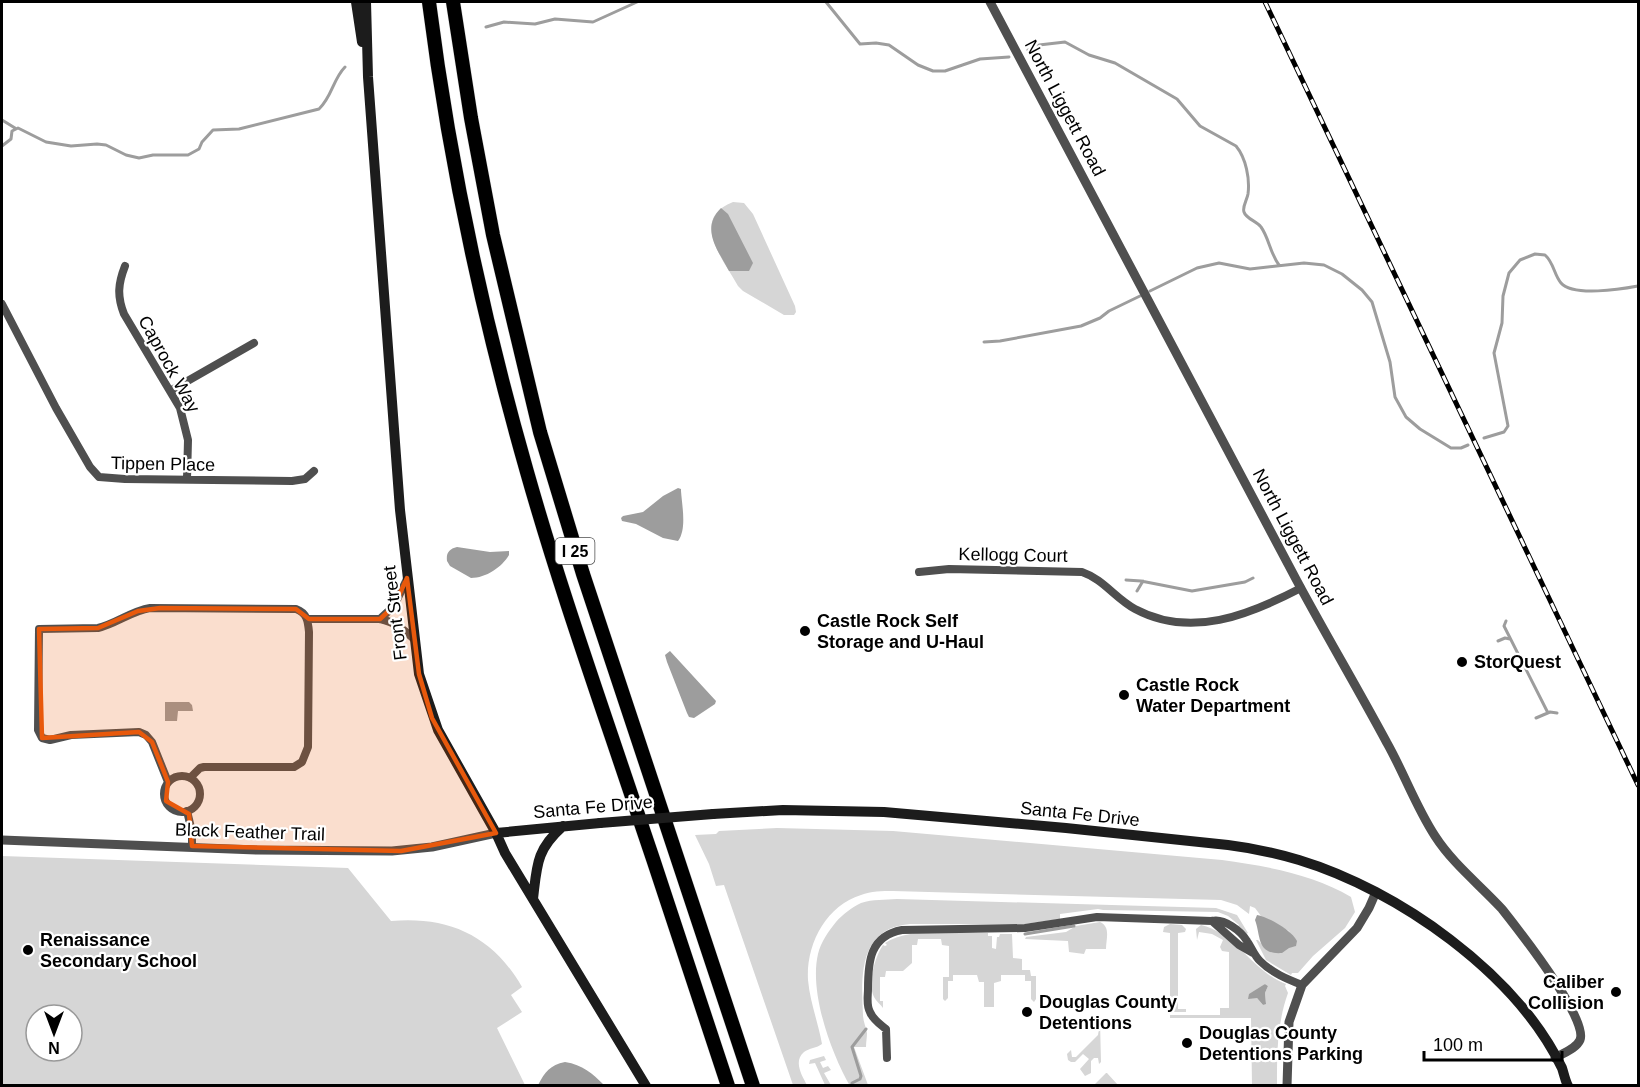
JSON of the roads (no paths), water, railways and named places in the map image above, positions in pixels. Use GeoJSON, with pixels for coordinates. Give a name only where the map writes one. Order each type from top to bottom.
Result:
{"type":"FeatureCollection","features":[{"type":"Feature","properties":{"kind":"highway","name":"I 25"},"geometry":{"type":"LineString","coordinates":[[429,2],[442,92],[466,219],[490,334],[521,452],[598,699],[728,1086]]}},
{"type":"Feature","properties":{"kind":"highway","name":"I 25"},"geometry":{"type":"LineString","coordinates":[[453,2],[492,235],[540,432],[586,584],[753,1086]]}},
{"type":"Feature","properties":{"kind":"main road","name":"Front Street"},"geometry":{"type":"LineString","coordinates":[[356,2],[368,77]]}},
{"type":"Feature","properties":{"kind":"main road","name":"Front Street"},"geometry":{"type":"LineString","coordinates":[[366,2],[368,77],[407,578],[419,674],[432,718],[450,754],[496,833],[505,853],[646,1086]]}},
{"type":"Feature","properties":{"kind":"main road","name":"Santa Fe Drive"},"geometry":{"type":"LineString","coordinates":[[496,833],[783,810],[884,812],[1066,828],[1258,850],[1299,860],[1343,876],[1376,892],[1425,921],[1479,964],[1525,1011],[1562,1069],[1568,1086]]}},
{"type":"Feature","properties":{"kind":"main road"},"geometry":{"type":"LineString","coordinates":[[533,900],[541,852],[552,836],[563,826]]}},
{"type":"Feature","properties":{"kind":"street","name":"North Liggett Road"},"geometry":{"type":"LineString","coordinates":[[990,2],[1301,588],[1389,745],[1436,838],[1447,853],[1515,925],[1553,978],[1576,1017],[1581,1034],[1580,1040],[1574,1047],[1555,1058]]}},
{"type":"Feature","properties":{"kind":"street","name":"Caprock Way"},"geometry":{"type":"LineString","coordinates":[[126,266],[120,281],[120,302],[124,314],[180,408],[187,433],[187,479]]}},
{"type":"Feature","properties":{"kind":"street","name":"Tippen Place"},"geometry":{"type":"LineString","coordinates":[[2,304],[40,381],[99,477],[292,481],[305,479],[314,471]]}},
{"type":"Feature","properties":{"kind":"street"},"geometry":{"type":"LineString","coordinates":[[170,391],[254,343]]}},
{"type":"Feature","properties":{"kind":"street","name":"Kellogg Court"},"geometry":{"type":"LineString","coordinates":[[919,572],[949,569],[1082,572],[1098,580],[1126,604],[1145,614],[1170,622],[1191,624],[1233,617],[1301,588]]}},
{"type":"Feature","properties":{"kind":"street"},"geometry":{"type":"LineString","coordinates":[[380,619],[394,606],[407,578]]}},
{"type":"Feature","properties":{"kind":"street"},"geometry":{"type":"LineString","coordinates":[[168,782],[178,777],[190,778],[195,782],[200,793],[196,804],[187,811],[180,811],[169,806],[164,795],[168,782],[153,742],[139,732],[71,735],[50,740],[42,738],[38,730],[39,629],[105,627],[138,611],[160,608],[296,609],[301,611],[308,619],[308,747],[302,762],[294,767],[204,767],[190,778]]}},
{"type":"Feature","properties":{"kind":"street"},"geometry":{"type":"LineString","coordinates":[[308,619],[380,619],[390,621],[402,628],[414,639]]}},
{"type":"Feature","properties":{"kind":"street"},"geometry":{"type":"LineString","coordinates":[[187,811],[192,832],[192,846]]}},
{"type":"Feature","properties":{"kind":"street","name":"Black Feather Trail"},"geometry":{"type":"LineString","coordinates":[[2,840],[331,852],[432,847],[496,833]]}},
{"type":"Feature","properties":{"kind":"street"},"geometry":{"type":"LineString","coordinates":[[1287,1086],[1289,1022],[1302,985],[1357,928],[1376,892]]}},
{"type":"Feature","properties":{"kind":"street"},"geometry":{"type":"LineString","coordinates":[[887,1059],[886,1029],[871,1016],[868,1006],[868,968],[874,949],[882,939],[891,933],[911,929],[1025,928],[1097,917],[1212,921],[1218,919],[1246,939],[1261,962],[1279,975],[1302,985]]}},
{"type":"Feature","properties":{"kind":"waterway"},"geometry":{"type":"LineString","coordinates":[[486,27],[504,22],[535,24],[555,19],[593,22],[637,2]]}},
{"type":"Feature","properties":{"kind":"waterway"},"geometry":{"type":"LineString","coordinates":[[826,2],[860,44],[889,45],[918,65],[933,71],[945,71],[980,59],[1009,57]]}},
{"type":"Feature","properties":{"kind":"waterway"},"geometry":{"type":"LineString","coordinates":[[1028,50],[1039,45],[1065,42],[1089,55],[1115,63],[1177,99],[1200,126],[1236,146],[1245,163],[1248,175],[1248,194],[1244,212],[1261,227],[1279,265]]}},
{"type":"Feature","properties":{"kind":"waterway"},"geometry":{"type":"LineString","coordinates":[[2,146],[11,139],[12,131],[18,128],[46,142],[71,146],[106,145],[126,155],[139,158],[153,155],[188,155],[199,149],[213,130],[239,129],[319,109],[345,67]]}},
{"type":"Feature","properties":{"kind":"waterway"},"geometry":{"type":"LineString","coordinates":[[2,120],[15,128]]}},
{"type":"Feature","properties":{"kind":"waterway"},"geometry":{"type":"LineString","coordinates":[[1484,438],[1504,432],[1508,426],[1494,353],[1502,323],[1503,296],[1509,273],[1520,260],[1535,254],[1545,255],[1561,283],[1576,290],[1598,291],[1638,286]]}},
{"type":"Feature","properties":{"kind":"waterway"},"geometry":{"type":"LineString","coordinates":[[1150,291],[1197,268],[1219,263],[1250,269],[1304,263],[1324,265],[1342,274],[1362,290],[1372,302],[1390,362],[1395,397],[1406,417],[1420,429],[1451,448],[1468,445]]}},
{"type":"Feature","properties":{"kind":"waterway"},"geometry":{"type":"LineString","coordinates":[[984,342],[1081,326],[1140,296]]}},
{"type":"Feature","properties":{"kind":"waterway"},"geometry":{"type":"LineString","coordinates":[[1126,580],[1192,591],[1245,582],[1253,578]]}},
{"type":"Feature","properties":{"kind":"waterway"},"geometry":{"type":"LineString","coordinates":[[1137,591],[1143,581]]}},
{"type":"Feature","properties":{"kind":"waterway"},"geometry":{"type":"LineString","coordinates":[[1506,621],[1504,626],[1548,713]]}},
{"type":"Feature","properties":{"kind":"waterway"},"geometry":{"type":"LineString","coordinates":[[1498,641],[1505,638],[1510,639]]}},
{"type":"Feature","properties":{"kind":"waterway"},"geometry":{"type":"LineString","coordinates":[[1536,718],[1550,712],[1557,713]]}},
{"type":"Feature","properties":{"kind":"waterway"},"geometry":{"type":"LineString","coordinates":[[1025,934],[1074,926]]}},
{"type":"Feature","properties":{"kind":"waterway"},"geometry":{"type":"LineString","coordinates":[[852,1086],[852,1083],[861,1076],[852,1047],[866,1029]]}},
{"type":"Feature","properties":{"kind":"railway"},"geometry":{"type":"LineString","coordinates":[[1265,2],[1638,785]]}},
{"type":"Feature","properties":{"kind":"place","name":"Castle Rock Self Storage and U-Haul"},"geometry":{"type":"Point","coordinates":[805,631]}},
{"type":"Feature","properties":{"kind":"place","name":"StorQuest"},"geometry":{"type":"Point","coordinates":[1462,662]}},
{"type":"Feature","properties":{"kind":"place","name":"Castle Rock Water Department"},"geometry":{"type":"Point","coordinates":[1124,695]}},
{"type":"Feature","properties":{"kind":"place","name":"Renaissance Secondary School"},"geometry":{"type":"Point","coordinates":[28,950]}},
{"type":"Feature","properties":{"kind":"place","name":"Caliber Collision"},"geometry":{"type":"Point","coordinates":[1616,992]}},
{"type":"Feature","properties":{"kind":"place","name":"Douglas County Detentions"},"geometry":{"type":"Point","coordinates":[1027,1012]}},
{"type":"Feature","properties":{"kind":"place","name":"Douglas County Detentions Parking"},"geometry":{"type":"Point","coordinates":[1187,1043]}}]}
